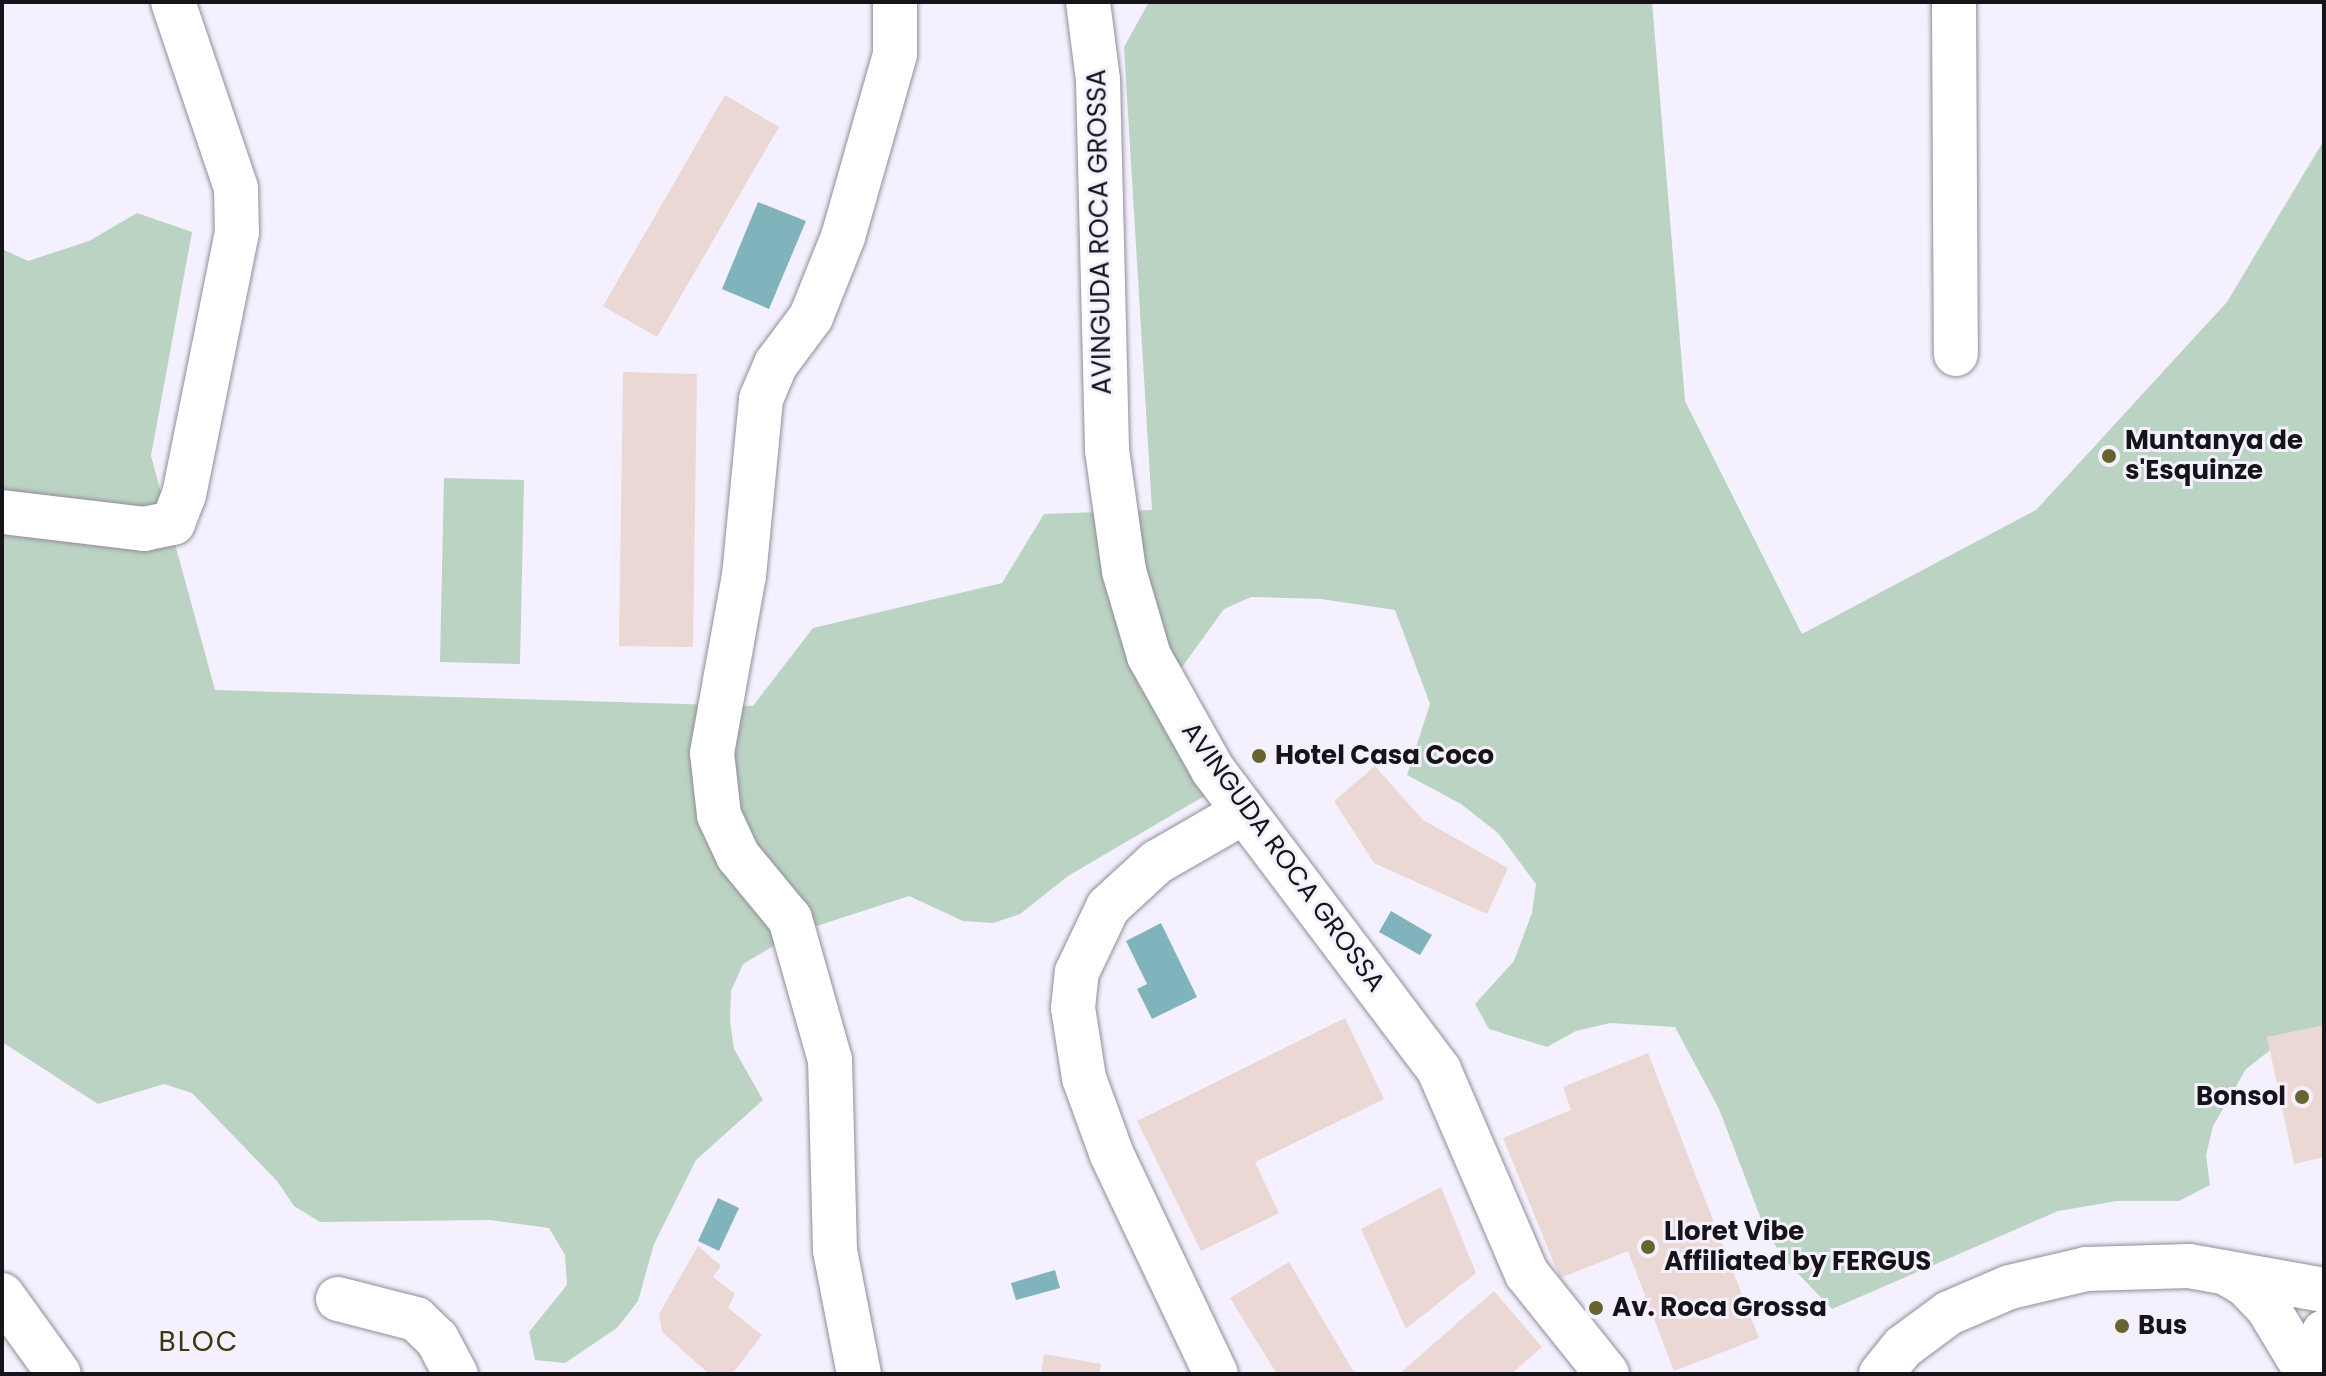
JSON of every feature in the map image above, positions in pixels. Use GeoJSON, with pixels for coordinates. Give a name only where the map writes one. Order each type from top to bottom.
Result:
{"type":"FeatureCollection","features":[{"type":"Feature","properties":{"kind":"street"},"geometry":{"type":"LineString","coordinates":[[2,512],[144,529],[173,523],[184,495],[237,233],[236,188],[173,2]]}},
{"type":"Feature","properties":{"kind":"street"},"geometry":{"type":"LineString","coordinates":[[859,1374],[835,1250],[830,1060],[790,919],[738,856],[719,815],[712,753],[744,576],[761,399],[776,364],[811,317],[843,237],[895,54],[895,2]]}},
{"type":"Feature","properties":{"kind":"street","name":"AVINGUDA ROCA GROSSA"},"geometry":{"type":"LineString","coordinates":[[1088,2],[1098,80],[1104,412],[1118,540],[1137,622],[1166,694],[1244,812],[1432,1058],[1456,1100],[1527,1274],[1607,1374]]}},
{"type":"Feature","properties":{"kind":"street"},"geometry":{"type":"LineString","coordinates":[[1954,2],[1956,354]]}},
{"type":"Feature","properties":{"kind":"street"},"geometry":{"type":"LineString","coordinates":[[1216,1374],[1108,1142],[1084,1078],[1073,1008],[1077,972],[1108,907],[1157,862],[1244,812]]}},
{"type":"Feature","properties":{"kind":"street"},"geometry":{"type":"LineString","coordinates":[[1881,1374],[1903,1347],[1949,1313],[2010,1287],[2119,1265],[2218,1269],[2324,1290]]}},
{"type":"Feature","properties":{"kind":"street"},"geometry":{"type":"LineString","coordinates":[[2218,1269],[2245,1284],[2311,1358]]}},
{"type":"Feature","properties":{"kind":"street"},"geometry":{"type":"LineString","coordinates":[[2,1295],[59,1374]]}},
{"type":"Feature","properties":{"kind":"street"},"geometry":{"type":"LineString","coordinates":[[338,1299],[416,1319],[437,1339],[456,1374]]}},
{"type":"Feature","properties":{"kind":"green space"},"geometry":{"type":"Polygon","coordinates":[[[1149,2],[1652,2],[1685,401],[1802,634],[2036,510],[2227,302],[2324,140],[2324,1025],[2274,1047],[2246,1069],[2213,1126],[2206,1155],[2210,1185],[2179,1201],[2117,1201],[2058,1211],[1832,1309],[1787,1262],[1766,1232],[1719,1109],[1675,1027],[1610,1023],[1576,1031],[1547,1047],[1489,1029],[1475,1004],[1514,961],[1532,913],[1536,884],[1498,833],[1461,804],[1407,775],[1430,704],[1395,610],[1321,599],[1251,597],[1224,609],[1177,674],[1230,791],[1201,798],[1068,876],[1020,914],[993,923],[963,921],[909,896],[795,933],[743,964],[731,991],[730,1020],[734,1049],[763,1100],[696,1160],[654,1244],[638,1301],[617,1328],[565,1363],[535,1360],[529,1332],[567,1285],[565,1255],[549,1228],[489,1220],[320,1222],[294,1206],[277,1181],[192,1093],[164,1084],[98,1104],[2,1042],[2,249],[28,261],[89,241],[137,213],[192,232],[151,456],[215,690],[753,706],[813,628],[1002,583],[1044,514],[1152,510],[1124,47],[1149,2]]]}},
{"type":"Feature","properties":{"kind":"green space"},"geometry":{"type":"Polygon","coordinates":[[[444,478],[524,480],[520,664],[440,662],[444,478]]]}},
{"type":"Feature","properties":{"kind":"water"},"geometry":{"type":"Polygon","coordinates":[[[758,202],[806,221],[769,309],[722,289],[758,202]]]}},
{"type":"Feature","properties":{"kind":"water"},"geometry":{"type":"Polygon","coordinates":[[[1391,911],[1432,935],[1420,955],[1379,932],[1391,911]]]}},
{"type":"Feature","properties":{"kind":"water"},"geometry":{"type":"Polygon","coordinates":[[[1161,923],[1197,997],[1152,1019],[1137,989],[1147,984],[1126,941],[1161,923]]]}},
{"type":"Feature","properties":{"kind":"water"},"geometry":{"type":"Polygon","coordinates":[[[718,1198],[739,1208],[719,1251],[698,1241],[718,1198]]]}},
{"type":"Feature","properties":{"kind":"water"},"geometry":{"type":"Polygon","coordinates":[[[1055,1270],[1060,1288],[1016,1300],[1011,1283],[1055,1270]]]}},
{"type":"Feature","properties":{"kind":"building"},"geometry":{"type":"Polygon","coordinates":[[[725,95],[779,127],[657,337],[603,306],[725,95]]]}},
{"type":"Feature","properties":{"kind":"building"},"geometry":{"type":"Polygon","coordinates":[[[623,372],[697,374],[693,647],[619,646],[623,372]]]}},
{"type":"Feature","properties":{"kind":"building"},"geometry":{"type":"Polygon","coordinates":[[[1375,766],[1423,820],[1508,868],[1487,914],[1374,863],[1334,801],[1375,766]]]}},
{"type":"Feature","properties":{"kind":"building"},"geometry":{"type":"Polygon","coordinates":[[[1345,1018],[1384,1099],[1255,1162],[1279,1213],[1201,1251],[1137,1121],[1345,1018]]]}},
{"type":"Feature","properties":{"kind":"building","name":"Bonsol"},"geometry":{"type":"Polygon","coordinates":[[[2324,1025],[2324,1157],[2294,1164],[2267,1037],[2324,1025]]]}},
{"type":"Feature","properties":{"kind":"building"},"geometry":{"type":"Polygon","coordinates":[[[1648,1053],[1759,1338],[1674,1371],[1628,1251],[1560,1278],[1503,1138],[1571,1110],[1563,1087],[1648,1053]]]}},
{"type":"Feature","properties":{"kind":"building"},"geometry":{"type":"Polygon","coordinates":[[[1441,1187],[1476,1273],[1406,1329],[1361,1229],[1441,1187]]]}},
{"type":"Feature","properties":{"kind":"building"},"geometry":{"type":"Polygon","coordinates":[[[698,1246],[721,1266],[713,1277],[735,1294],[728,1308],[762,1335],[732,1374],[709,1374],[662,1332],[659,1314],[698,1246]]]}},
{"type":"Feature","properties":{"kind":"building"},"geometry":{"type":"Polygon","coordinates":[[[1289,1262],[1355,1374],[1277,1374],[1230,1298],[1289,1262]]]}},
{"type":"Feature","properties":{"kind":"building"},"geometry":{"type":"Polygon","coordinates":[[[1494,1291],[1542,1347],[1511,1374],[1399,1374],[1494,1291]]]}},
{"type":"Feature","properties":{"kind":"building"},"geometry":{"type":"Polygon","coordinates":[[[1044,1354],[1101,1364],[1099,1374],[1041,1374],[1044,1354]]]}},
{"type":"Feature","properties":{"kind":"place","name":"Muntanya de s'Esquinze"},"geometry":{"type":"Point","coordinates":[2109,456]}},
{"type":"Feature","properties":{"kind":"place","name":"Hotel Casa Coco"},"geometry":{"type":"Point","coordinates":[1259,756]}},
{"type":"Feature","properties":{"kind":"place","name":"Bonsol"},"geometry":{"type":"Point","coordinates":[2302,1097]}},
{"type":"Feature","properties":{"kind":"place","name":"Lloret Vibe Affiliated by FERGUS"},"geometry":{"type":"Point","coordinates":[1648,1247]}},
{"type":"Feature","properties":{"kind":"place","name":"Av. Roca Grossa"},"geometry":{"type":"Point","coordinates":[1596,1308]}},
{"type":"Feature","properties":{"kind":"place","name":"Bus"},"geometry":{"type":"Point","coordinates":[2122,1326]}},
{"type":"Feature","properties":{"kind":"district","name":"BLOC"},"geometry":{"type":"Point","coordinates":[199,1342]}}]}
